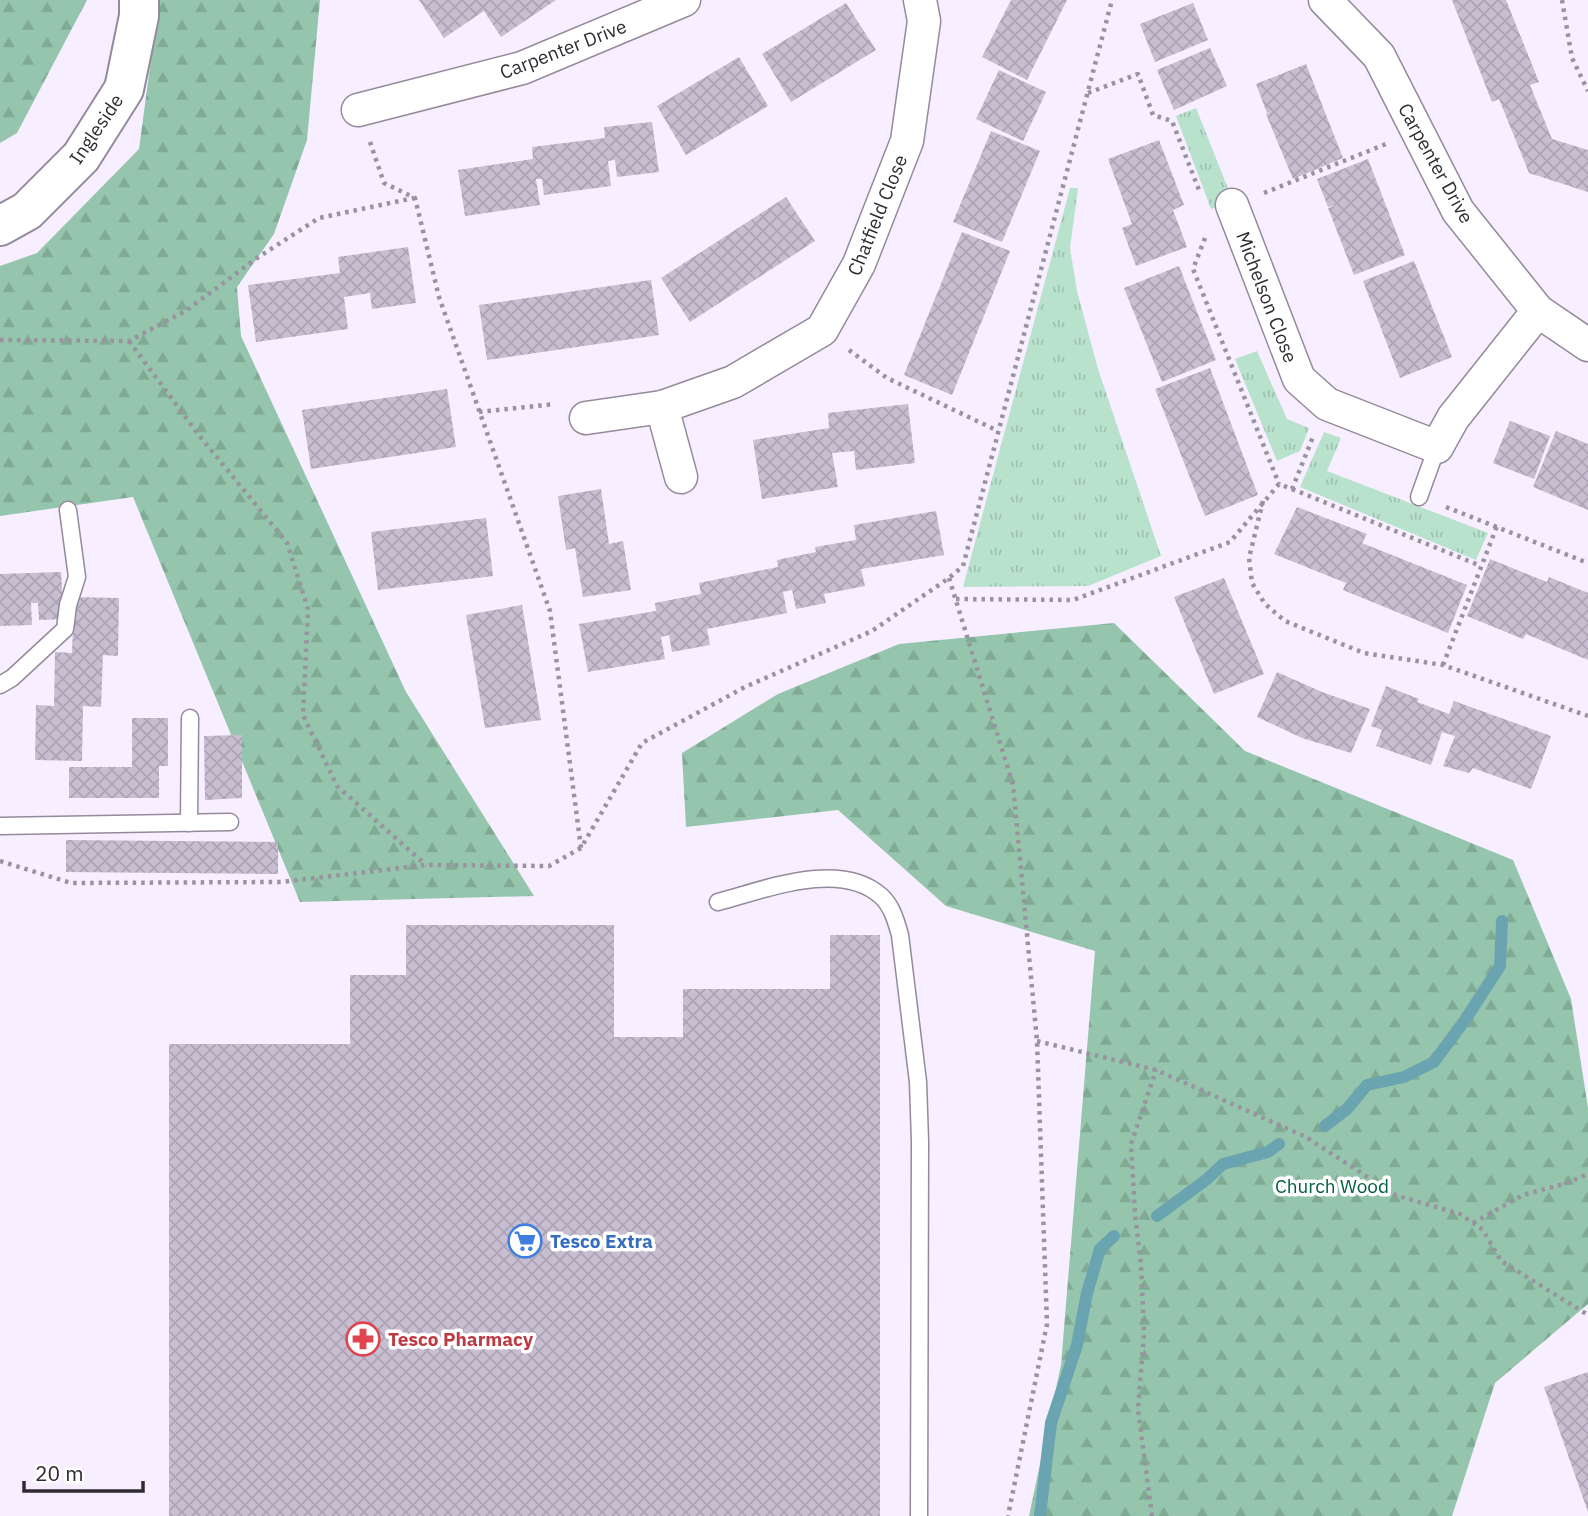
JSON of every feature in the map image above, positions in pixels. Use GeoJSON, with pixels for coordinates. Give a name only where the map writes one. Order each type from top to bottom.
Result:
{"type":"FeatureCollection","features":[{"type":"Feature","properties":{"kind":"street","name":"Ingleside"},"geometry":{"type":"LineString","coordinates":[[0,226],[27,211],[81,157],[124,89],[139,16],[139,0]]}},
{"type":"Feature","properties":{"kind":"street","name":"Carpenter Drive"},"geometry":{"type":"LineString","coordinates":[[358,110],[522,68],[684,0]]}},
{"type":"Feature","properties":{"kind":"street","name":"Chatfield Close"},"geometry":{"type":"LineString","coordinates":[[822,330],[859,264],[907,141],[924,21],[920,0]]}},
{"type":"Feature","properties":{"kind":"street","name":"Carpenter Drive"},"geometry":{"type":"LineString","coordinates":[[1325,0],[1379,56],[1458,211],[1538,311],[1588,345]]}},
{"type":"Feature","properties":{"kind":"street","name":"Michelson Close"},"geometry":{"type":"LineString","coordinates":[[1220,209],[1299,379],[1326,404],[1437,447]]}},
{"type":"Feature","properties":{"kind":"street"},"geometry":{"type":"LineString","coordinates":[[1437,447],[1452,418],[1538,311]]}},
{"type":"Feature","properties":{"kind":"street"},"geometry":{"type":"LineString","coordinates":[[586,418],[662,407],[733,382],[822,330]]}},
{"type":"Feature","properties":{"kind":"street"},"geometry":{"type":"LineString","coordinates":[[662,407],[681,477]]}},
{"type":"Feature","properties":{"kind":"lane"},"geometry":{"type":"LineString","coordinates":[[1419,497],[1437,447]]}},
{"type":"Feature","properties":{"kind":"lane"},"geometry":{"type":"LineString","coordinates":[[0,685],[12,678],[65,629],[68,606],[77,577],[68,510]]}},
{"type":"Feature","properties":{"kind":"lane"},"geometry":{"type":"LineString","coordinates":[[189,823],[190,718]]}},
{"type":"Feature","properties":{"kind":"lane"},"geometry":{"type":"LineString","coordinates":[[0,826],[230,822]]}},
{"type":"Feature","properties":{"kind":"lane"},"geometry":{"type":"LineString","coordinates":[[718,902],[795,881],[826,878],[861,885],[881,895],[893,911],[900,935],[918,1082],[921,1294],[919,1516]]}},
{"type":"Feature","properties":{"kind":"path"},"geometry":{"type":"LineString","coordinates":[[0,861],[71,883],[281,882],[426,865],[549,866],[582,848],[642,743],[745,687],[872,631],[949,578],[963,566],[1112,0]]}},
{"type":"Feature","properties":{"kind":"path"},"geometry":{"type":"LineString","coordinates":[[1562,0],[1572,58],[1588,91]]}},
{"type":"Feature","properties":{"kind":"path"},"geometry":{"type":"LineString","coordinates":[[1087,93],[1138,74],[1153,115],[1172,121],[1220,209]]}},
{"type":"Feature","properties":{"kind":"path"},"geometry":{"type":"LineString","coordinates":[[358,110],[384,183],[415,198]]}},
{"type":"Feature","properties":{"kind":"path"},"geometry":{"type":"LineString","coordinates":[[1417,132],[1220,209],[1211,222],[1192,269],[1279,484],[1481,566]]}},
{"type":"Feature","properties":{"kind":"path"},"geometry":{"type":"LineString","coordinates":[[0,340],[129,341],[187,310],[257,258],[319,218],[415,198]]}},
{"type":"Feature","properties":{"kind":"path"},"geometry":{"type":"LineString","coordinates":[[415,198],[439,298],[550,611],[582,848]]}},
{"type":"Feature","properties":{"kind":"path"},"geometry":{"type":"LineString","coordinates":[[822,330],[887,378],[999,431]]}},
{"type":"Feature","properties":{"kind":"path"},"geometry":{"type":"LineString","coordinates":[[129,341],[198,434],[287,543],[308,609],[303,715],[337,786],[426,865]]}},
{"type":"Feature","properties":{"kind":"path"},"geometry":{"type":"LineString","coordinates":[[479,412],[577,402],[586,418]]}},
{"type":"Feature","properties":{"kind":"path"},"geometry":{"type":"LineString","coordinates":[[1293,489],[1326,404]]}},
{"type":"Feature","properties":{"kind":"path"},"geometry":{"type":"LineString","coordinates":[[956,600],[1073,600],[1230,542],[1279,484]]}},
{"type":"Feature","properties":{"kind":"path"},"geometry":{"type":"LineString","coordinates":[[1419,497],[1588,564]]}},
{"type":"Feature","properties":{"kind":"path"},"geometry":{"type":"LineString","coordinates":[[1264,499],[1249,558],[1252,583],[1265,604],[1285,621],[1364,653],[1443,664],[1588,716]]}},
{"type":"Feature","properties":{"kind":"path"},"geometry":{"type":"LineString","coordinates":[[1443,664],[1497,526]]}},
{"type":"Feature","properties":{"kind":"path"},"geometry":{"type":"LineString","coordinates":[[949,578],[1013,785],[1037,1041],[1047,1324],[1008,1516]]}},
{"type":"Feature","properties":{"kind":"path"},"geometry":{"type":"LineString","coordinates":[[1037,1041],[1156,1070],[1306,1136],[1395,1195],[1461,1214],[1483,1230],[1501,1261],[1588,1315]]}},
{"type":"Feature","properties":{"kind":"path"},"geometry":{"type":"LineString","coordinates":[[1152,1516],[1138,1409],[1144,1334],[1131,1144],[1156,1070]]}},
{"type":"Feature","properties":{"kind":"path"},"geometry":{"type":"LineString","coordinates":[[1473,1223],[1523,1195],[1567,1183],[1588,1174]]}},
{"type":"Feature","properties":{"kind":"green space"},"geometry":{"type":"Polygon","coordinates":[[[0,0],[87,0],[17,133],[0,143],[0,0]]]}},
{"type":"Feature","properties":{"kind":"green space"},"geometry":{"type":"Polygon","coordinates":[[[159,0],[320,0],[307,140],[274,234],[237,287],[241,336],[406,692],[534,896],[300,902],[133,497],[0,516],[0,266],[37,253],[139,149],[159,0]]]}},
{"type":"Feature","properties":{"kind":"green space"},"geometry":{"type":"Polygon","coordinates":[[[1196,108],[1233,201],[1211,209],[1176,116],[1196,108]]]}},
{"type":"Feature","properties":{"kind":"green space"},"geometry":{"type":"Polygon","coordinates":[[[1070,188],[1078,188],[1070,248],[1077,291],[1098,369],[1161,556],[1088,586],[963,587],[1070,188]]]}},
{"type":"Feature","properties":{"kind":"green space"},"geometry":{"type":"Polygon","coordinates":[[[1257,351],[1287,419],[1309,428],[1300,451],[1277,461],[1235,359],[1257,351]]]}},
{"type":"Feature","properties":{"kind":"green space"},"geometry":{"type":"Polygon","coordinates":[[[1324,432],[1341,438],[1327,471],[1488,533],[1476,560],[1300,487],[1324,432]]]}},
{"type":"Feature","properties":{"kind":"green space","name":"Church Wood"},"geometry":{"type":"Polygon","coordinates":[[[1114,623],[1245,751],[1513,860],[1571,999],[1588,1108],[1588,1304],[1495,1383],[1452,1516],[1029,1516],[1061,1365],[1095,951],[946,906],[838,810],[686,827],[682,753],[778,694],[899,644],[1114,623]]]}},
{"type":"Feature","properties":{"kind":"building"},"geometry":{"type":"Polygon","coordinates":[[[419,0],[556,0],[501,37],[484,11],[444,38],[419,0]]]}},
{"type":"Feature","properties":{"kind":"building"},"geometry":{"type":"Polygon","coordinates":[[[1011,0],[1067,0],[1027,80],[982,57],[1011,0]]]}},
{"type":"Feature","properties":{"kind":"building"},"geometry":{"type":"Polygon","coordinates":[[[1452,0],[1506,0],[1539,82],[1530,85],[1552,139],[1588,150],[1588,192],[1529,173],[1499,99],[1492,102],[1452,0]]]}},
{"type":"Feature","properties":{"kind":"building"},"geometry":{"type":"Polygon","coordinates":[[[846,3],[876,50],[791,102],[762,54],[846,3]]]}},
{"type":"Feature","properties":{"kind":"building"},"geometry":{"type":"Polygon","coordinates":[[[1193,3],[1208,40],[1155,62],[1140,24],[1193,3]]]}},
{"type":"Feature","properties":{"kind":"building"},"geometry":{"type":"Polygon","coordinates":[[[1210,48],[1227,86],[1174,110],[1157,70],[1210,48]]]}},
{"type":"Feature","properties":{"kind":"building"},"geometry":{"type":"Polygon","coordinates":[[[739,57],[768,106],[686,155],[657,106],[739,57]]]}},
{"type":"Feature","properties":{"kind":"building"},"geometry":{"type":"Polygon","coordinates":[[[1306,64],[1343,158],[1293,179],[1266,114],[1275,110],[1267,113],[1256,84],[1306,64]]]}},
{"type":"Feature","properties":{"kind":"building"},"geometry":{"type":"Polygon","coordinates":[[[999,70],[1046,92],[1023,141],[976,119],[999,70]]]}},
{"type":"Feature","properties":{"kind":"building"},"geometry":{"type":"Polygon","coordinates":[[[652,122],[659,172],[617,177],[615,160],[608,161],[611,186],[544,195],[542,179],[536,179],[540,205],[465,216],[458,170],[533,159],[532,147],[605,138],[604,127],[652,122]]]}},
{"type":"Feature","properties":{"kind":"building"},"geometry":{"type":"Polygon","coordinates":[[[991,131],[1040,151],[1002,242],[953,222],[991,131]]]}},
{"type":"Feature","properties":{"kind":"building"},"geometry":{"type":"Polygon","coordinates":[[[1159,140],[1184,205],[1173,210],[1187,247],[1136,266],[1122,228],[1132,224],[1108,159],[1159,140]]]}},
{"type":"Feature","properties":{"kind":"building"},"geometry":{"type":"Polygon","coordinates":[[[1368,159],[1405,255],[1354,275],[1328,208],[1337,205],[1328,207],[1317,179],[1368,159]]]}},
{"type":"Feature","properties":{"kind":"building"},"geometry":{"type":"Polygon","coordinates":[[[786,197],[815,241],[690,322],[661,278],[786,197]]]}},
{"type":"Feature","properties":{"kind":"building"},"geometry":{"type":"Polygon","coordinates":[[[962,232],[1010,251],[952,395],[904,375],[962,232]]]}},
{"type":"Feature","properties":{"kind":"building"},"geometry":{"type":"Polygon","coordinates":[[[408,247],[416,303],[372,309],[370,293],[344,297],[348,329],[256,342],[248,285],[340,273],[338,257],[408,247]]]}},
{"type":"Feature","properties":{"kind":"building"},"geometry":{"type":"Polygon","coordinates":[[[1414,261],[1452,357],[1400,378],[1363,281],[1414,261]]]}},
{"type":"Feature","properties":{"kind":"building"},"geometry":{"type":"Polygon","coordinates":[[[1179,266],[1216,360],[1162,382],[1124,288],[1179,266]]]}},
{"type":"Feature","properties":{"kind":"building"},"geometry":{"type":"Polygon","coordinates":[[[651,280],[659,335],[487,360],[479,305],[651,280]]]}},
{"type":"Feature","properties":{"kind":"building"},"geometry":{"type":"Polygon","coordinates":[[[1210,368],[1258,495],[1205,516],[1155,389],[1210,368]]]}},
{"type":"Feature","properties":{"kind":"building"},"geometry":{"type":"Polygon","coordinates":[[[447,389],[456,447],[311,469],[302,410],[447,389]]]}},
{"type":"Feature","properties":{"kind":"building"},"geometry":{"type":"Polygon","coordinates":[[[908,404],[915,463],[856,470],[854,451],[832,453],[838,487],[762,499],[753,440],[829,428],[828,413],[908,404]]]}},
{"type":"Feature","properties":{"kind":"building"},"geometry":{"type":"Polygon","coordinates":[[[1510,421],[1550,436],[1534,479],[1493,463],[1510,421]]]}},
{"type":"Feature","properties":{"kind":"building"},"geometry":{"type":"Polygon","coordinates":[[[1556,431],[1588,444],[1588,510],[1533,487],[1556,431]]]}},
{"type":"Feature","properties":{"kind":"building"},"geometry":{"type":"Polygon","coordinates":[[[601,489],[609,544],[623,541],[631,590],[583,597],[575,548],[566,550],[558,496],[601,489]]]}},
{"type":"Feature","properties":{"kind":"building"},"geometry":{"type":"Polygon","coordinates":[[[1297,507],[1367,534],[1362,543],[1467,585],[1448,633],[1343,590],[1346,583],[1274,554],[1297,507]]]}},
{"type":"Feature","properties":{"kind":"building"},"geometry":{"type":"Polygon","coordinates":[[[936,511],[944,555],[861,569],[865,586],[824,594],[826,603],[796,609],[792,590],[783,592],[787,613],[707,629],[710,645],[672,652],[669,635],[661,637],[665,659],[588,672],[579,624],[656,611],[655,603],[701,594],[699,583],[778,567],[777,560],[816,552],[815,547],[856,540],[854,525],[936,511]]]}},
{"type":"Feature","properties":{"kind":"building"},"geometry":{"type":"Polygon","coordinates":[[[486,518],[493,576],[378,590],[371,532],[486,518]]]}},
{"type":"Feature","properties":{"kind":"building"},"geometry":{"type":"Polygon","coordinates":[[[1490,559],[1547,582],[1549,577],[1588,593],[1588,660],[1526,634],[1523,639],[1467,616],[1490,559]]]}},
{"type":"Feature","properties":{"kind":"building"},"geometry":{"type":"Polygon","coordinates":[[[61,572],[64,619],[39,620],[38,603],[31,603],[32,625],[0,626],[0,574],[61,572]]]}},
{"type":"Feature","properties":{"kind":"building"},"geometry":{"type":"Polygon","coordinates":[[[1224,578],[1264,674],[1214,694],[1174,597],[1224,578]]]}},
{"type":"Feature","properties":{"kind":"building"},"geometry":{"type":"Polygon","coordinates":[[[74,597],[119,598],[118,656],[103,655],[101,707],[83,706],[82,761],[35,760],[36,705],[54,706],[55,652],[72,653],[74,597]]]}},
{"type":"Feature","properties":{"kind":"building"},"geometry":{"type":"Polygon","coordinates":[[[522,605],[541,720],[485,728],[466,615],[522,605]]]}},
{"type":"Feature","properties":{"kind":"building"},"geometry":{"type":"Polygon","coordinates":[[[1277,672],[1370,709],[1351,753],[1302,738],[1257,717],[1277,672]]]}},
{"type":"Feature","properties":{"kind":"building"},"geometry":{"type":"Polygon","coordinates":[[[1386,686],[1449,714],[1454,701],[1551,736],[1531,789],[1473,768],[1469,773],[1443,766],[1455,736],[1442,732],[1431,765],[1376,746],[1382,730],[1371,726],[1386,686]]]}},
{"type":"Feature","properties":{"kind":"building"},"geometry":{"type":"Polygon","coordinates":[[[132,718],[168,718],[168,766],[159,766],[159,798],[69,798],[69,767],[132,767],[132,718]]]}},
{"type":"Feature","properties":{"kind":"building"},"geometry":{"type":"Polygon","coordinates":[[[242,735],[242,798],[205,800],[204,736],[242,735]]]}},
{"type":"Feature","properties":{"kind":"building"},"geometry":{"type":"Polygon","coordinates":[[[66,840],[278,842],[278,874],[66,872],[66,840]]]}},
{"type":"Feature","properties":{"kind":"building","name":"Tesco Extra"},"geometry":{"type":"Polygon","coordinates":[[[406,925],[614,925],[614,1037],[683,1037],[683,989],[830,989],[830,935],[880,935],[880,1516],[169,1516],[169,1044],[350,1044],[350,975],[406,975],[406,925]]]}},
{"type":"Feature","properties":{"kind":"building"},"geometry":{"type":"Polygon","coordinates":[[[1588,1372],[1588,1512],[1544,1387],[1588,1372]]]}},
{"type":"Feature","properties":{"kind":"waterway"},"geometry":{"type":"LineString","coordinates":[[1325,1126],[1347,1109],[1367,1085],[1404,1077],[1434,1062],[1500,966],[1502,921]]}},
{"type":"Feature","properties":{"kind":"waterway"},"geometry":{"type":"LineString","coordinates":[[1157,1216],[1223,1164],[1268,1152],[1279,1144]]}},
{"type":"Feature","properties":{"kind":"waterway"},"geometry":{"type":"LineString","coordinates":[[1040,1516],[1051,1423],[1077,1345],[1087,1293],[1100,1249],[1114,1236]]}},
{"type":"Feature","properties":{"kind":"place","name":"Tesco Extra"},"geometry":{"type":"Point","coordinates":[525,1241]}},
{"type":"Feature","properties":{"kind":"place","name":"Tesco Pharmacy"},"geometry":{"type":"Point","coordinates":[363,1339]}}]}
